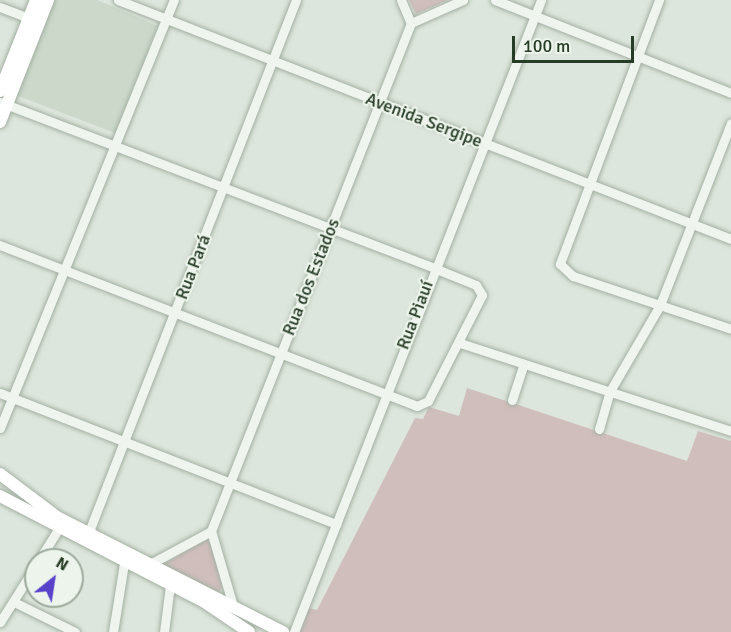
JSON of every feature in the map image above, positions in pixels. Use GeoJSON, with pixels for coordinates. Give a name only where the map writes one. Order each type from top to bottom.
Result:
{"type":"FeatureCollection","features":[{"type":"Feature","properties":{"kind":"main road"},"geometry":{"type":"LineString","coordinates":[[0,91],[36,0]]}},
{"type":"Feature","properties":{"kind":"main road"},"geometry":{"type":"LineString","coordinates":[[0,122],[4,103],[48,0]]}},
{"type":"Feature","properties":{"kind":"main road"},"geometry":{"type":"LineString","coordinates":[[0,474],[88,534],[283,632]]}},
{"type":"Feature","properties":{"kind":"main road"},"geometry":{"type":"LineString","coordinates":[[0,496],[58,530],[170,585],[249,632]]}},
{"type":"Feature","properties":{"kind":"street","name":"Avenida Sergipe"},"geometry":{"type":"LineString","coordinates":[[118,0],[731,239]]}},
{"type":"Feature","properties":{"kind":"street"},"geometry":{"type":"LineString","coordinates":[[0,428],[118,146],[169,20],[174,0]]}},
{"type":"Feature","properties":{"kind":"street","name":"Rua Pará"},"geometry":{"type":"LineString","coordinates":[[88,534],[296,0]]}},
{"type":"Feature","properties":{"kind":"street"},"geometry":{"type":"LineString","coordinates":[[401,0],[411,23],[463,0]]}},
{"type":"Feature","properties":{"kind":"street"},"geometry":{"type":"LineString","coordinates":[[495,0],[731,93]]}},
{"type":"Feature","properties":{"kind":"street","name":"Rua Piauí"},"geometry":{"type":"LineString","coordinates":[[294,632],[384,394],[541,0]]}},
{"type":"Feature","properties":{"kind":"street"},"geometry":{"type":"LineString","coordinates":[[659,0],[561,253],[565,271],[731,329]]}},
{"type":"Feature","properties":{"kind":"street"},"geometry":{"type":"LineString","coordinates":[[0,8],[29,18]]}},
{"type":"Feature","properties":{"kind":"street","name":"Rua dos Estados"},"geometry":{"type":"LineString","coordinates":[[211,531],[411,23]]}},
{"type":"Feature","properties":{"kind":"street"},"geometry":{"type":"LineString","coordinates":[[0,245],[279,355],[423,406],[460,343],[480,289],[434,268],[330,231],[224,187],[4,103]]}},
{"type":"Feature","properties":{"kind":"street"},"geometry":{"type":"LineString","coordinates":[[598,429],[610,391],[660,305],[731,123]]}},
{"type":"Feature","properties":{"kind":"street"},"geometry":{"type":"LineString","coordinates":[[460,343],[730,429]]}},
{"type":"Feature","properties":{"kind":"street"},"geometry":{"type":"LineString","coordinates":[[512,400],[524,364]]}},
{"type":"Feature","properties":{"kind":"street"},"geometry":{"type":"LineString","coordinates":[[0,393],[336,524]]}},
{"type":"Feature","properties":{"kind":"street"},"geometry":{"type":"LineString","coordinates":[[47,548],[58,530]]}},
{"type":"Feature","properties":{"kind":"street"},"geometry":{"type":"LineString","coordinates":[[150,564],[211,531],[232,606]]}},
{"type":"Feature","properties":{"kind":"street"},"geometry":{"type":"LineString","coordinates":[[113,632],[124,563]]}},
{"type":"Feature","properties":{"kind":"street"},"geometry":{"type":"LineString","coordinates":[[0,622],[24,585]]}},
{"type":"Feature","properties":{"kind":"street"},"geometry":{"type":"LineString","coordinates":[[167,632],[170,585]]}},
{"type":"Feature","properties":{"kind":"street"},"geometry":{"type":"LineString","coordinates":[[14,602],[75,632]]}},
{"type":"Feature","properties":{"kind":"shaded area"},"geometry":{"type":"Polygon","coordinates":[[[51,0],[97,0],[158,26],[115,133],[13,94],[51,0]]]}},
{"type":"Feature","properties":{"kind":"shaded area"},"geometry":{"type":"Polygon","coordinates":[[[409,0],[448,0],[416,14],[409,0]]]}},
{"type":"Feature","properties":{"kind":"shaded area"},"geometry":{"type":"Polygon","coordinates":[[[467,388],[687,461],[698,431],[731,441],[731,632],[299,632],[309,608],[317,610],[415,418],[423,419],[429,407],[459,416],[467,388]]]}},
{"type":"Feature","properties":{"kind":"shaded area"},"geometry":{"type":"Polygon","coordinates":[[[205,539],[211,543],[222,588],[218,593],[163,565],[205,539]]]}}]}
